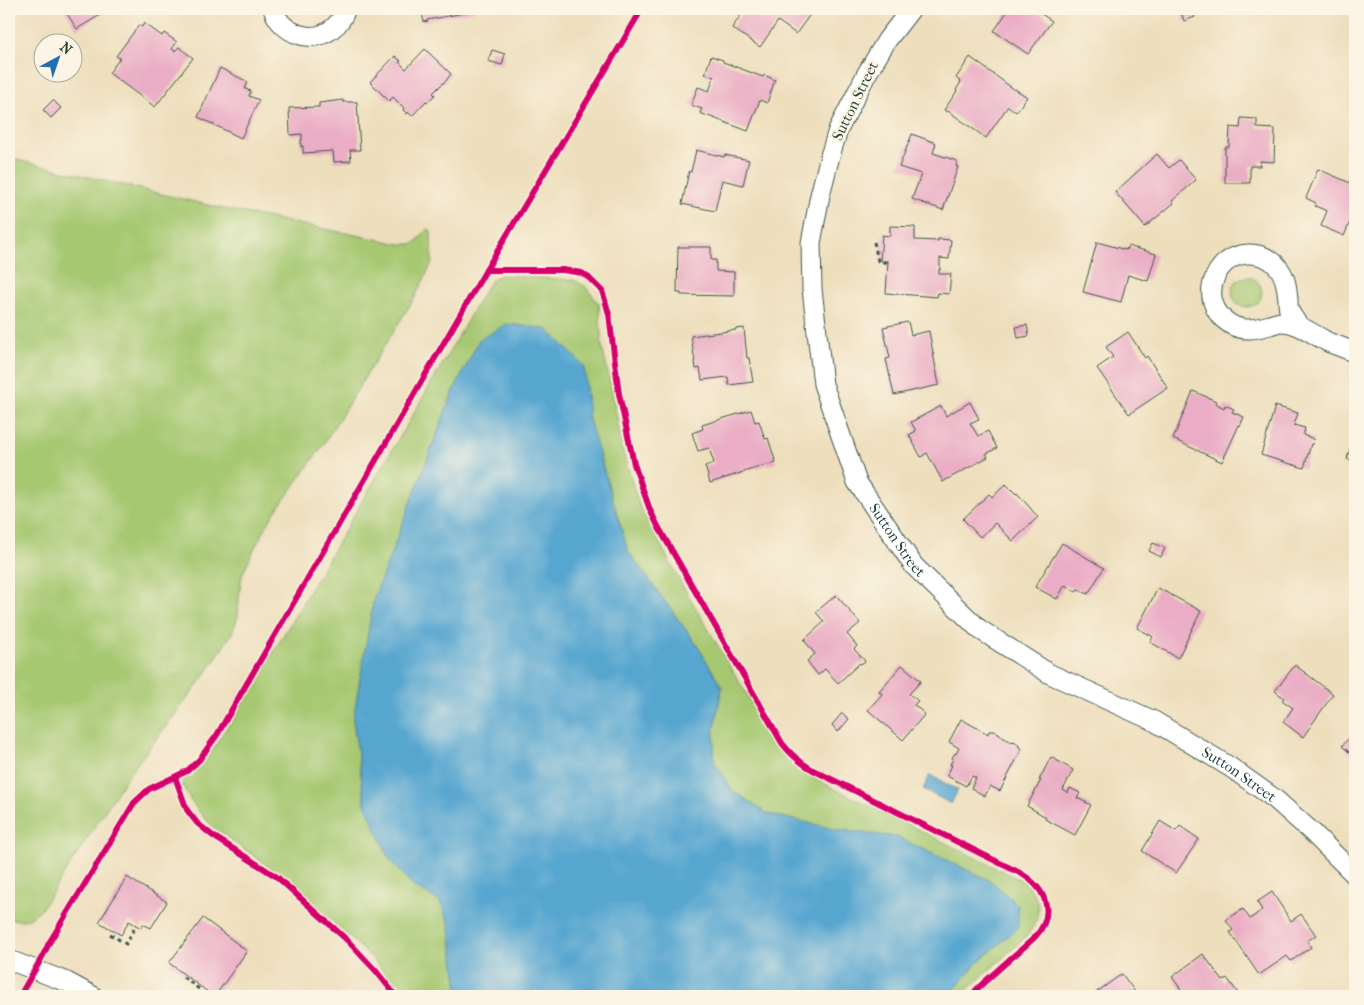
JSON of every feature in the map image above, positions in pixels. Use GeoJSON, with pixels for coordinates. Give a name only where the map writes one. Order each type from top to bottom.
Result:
{"type":"FeatureCollection","features":[{"type":"Feature","properties":{"kind":"street"},"geometry":{"type":"LineString","coordinates":[[273,9],[284,27],[295,34],[308,37],[321,35],[333,29],[342,19],[346,9]]}},
{"type":"Feature","properties":{"kind":"street","name":"Sutton Street"},"geometry":{"type":"LineString","coordinates":[[911,9],[887,40],[866,75],[838,130],[820,195],[811,243],[812,289],[823,384],[857,482],[914,566],[979,629],[1050,674],[1154,721],[1230,767],[1275,799],[1312,832],[1355,875]]}},
{"type":"Feature","properties":{"kind":"street"},"geometry":{"type":"LineString","coordinates":[[1299,326],[1288,309],[1285,279],[1272,262],[1253,254],[1242,254],[1223,264],[1216,273],[1211,295],[1214,307],[1230,324],[1240,329],[1252,330],[1281,322],[1299,326],[1355,352]]}},
{"type":"Feature","properties":{"kind":"street"},"geometry":{"type":"LineString","coordinates":[[9,960],[67,982],[93,996]]}},
{"type":"Feature","properties":{"kind":"path"},"geometry":{"type":"LineString","coordinates":[[874,242],[878,261],[888,263]]}},
{"type":"Feature","properties":{"kind":"path"},"geometry":{"type":"LineString","coordinates":[[110,934],[126,944],[136,925]]}},
{"type":"Feature","properties":{"kind":"path"},"geometry":{"type":"LineString","coordinates":[[183,977],[199,989],[200,986]]}},
{"type":"Feature","properties":{"kind":"green space"},"geometry":{"type":"Polygon","coordinates":[[[9,158],[229,210],[401,244],[414,244],[428,229],[431,231],[432,263],[415,297],[319,451],[273,515],[253,551],[242,575],[238,616],[232,633],[203,678],[127,777],[42,908],[34,915],[23,920],[9,918],[9,158]]]}},
{"type":"Feature","properties":{"kind":"green space"},"geometry":{"type":"Polygon","coordinates":[[[501,275],[574,280],[585,286],[599,304],[602,347],[623,452],[639,505],[681,583],[735,675],[776,743],[793,763],[803,772],[829,786],[1025,882],[1031,890],[1038,910],[1031,930],[1025,938],[960,996],[949,996],[977,963],[1017,928],[1018,905],[991,881],[897,837],[839,830],[768,814],[732,790],[714,761],[714,731],[722,687],[697,645],[628,551],[589,420],[584,366],[547,329],[507,324],[453,392],[374,598],[353,720],[365,804],[414,887],[439,900],[449,922],[459,996],[403,996],[373,959],[289,881],[217,830],[204,818],[191,801],[182,782],[203,765],[259,677],[487,286],[494,278],[501,275]]]}},
{"type":"Feature","properties":{"kind":"green space"},"geometry":{"type":"Polygon","coordinates":[[[1247,277],[1258,281],[1262,292],[1258,303],[1247,307],[1236,303],[1232,292],[1236,281],[1247,277]]]}},
{"type":"Feature","properties":{"kind":"water"},"geometry":{"type":"Polygon","coordinates":[[[507,324],[547,329],[584,366],[589,420],[628,551],[697,645],[722,687],[714,731],[714,761],[732,790],[768,814],[839,830],[897,837],[991,881],[1018,905],[1018,928],[977,963],[949,996],[459,996],[449,922],[439,901],[414,887],[390,860],[365,804],[353,720],[374,598],[453,392],[479,340],[507,324]]]}},
{"type":"Feature","properties":{"kind":"water"},"geometry":{"type":"Polygon","coordinates":[[[930,775],[958,790],[951,804],[923,789],[930,775]]]}},
{"type":"Feature","properties":{"kind":"building"},"geometry":{"type":"Polygon","coordinates":[[[64,9],[110,9],[77,29],[64,9]]]}},
{"type":"Feature","properties":{"kind":"building"},"geometry":{"type":"Polygon","coordinates":[[[421,9],[474,9],[474,11],[424,22],[421,9]]]}},
{"type":"Feature","properties":{"kind":"building"},"geometry":{"type":"Polygon","coordinates":[[[738,9],[812,9],[796,34],[778,21],[760,47],[732,28],[743,12],[738,9]]]}},
{"type":"Feature","properties":{"kind":"building"},"geometry":{"type":"Polygon","coordinates":[[[1009,9],[1034,9],[1052,21],[1028,54],[994,31],[1009,9]]]}},
{"type":"Feature","properties":{"kind":"building"},"geometry":{"type":"Polygon","coordinates":[[[1180,9],[1192,9],[1195,17],[1184,21],[1180,9]]]}},
{"type":"Feature","properties":{"kind":"building"},"geometry":{"type":"Polygon","coordinates":[[[144,23],[162,36],[164,33],[177,42],[172,49],[175,51],[179,47],[193,58],[155,107],[109,73],[120,58],[116,56],[139,25],[142,27],[144,23]]]}},
{"type":"Feature","properties":{"kind":"building"},"geometry":{"type":"Polygon","coordinates":[[[425,49],[451,74],[433,93],[435,95],[426,101],[412,116],[403,110],[404,108],[393,97],[389,101],[370,82],[395,56],[406,69],[425,49]]]}},
{"type":"Feature","properties":{"kind":"building"},"geometry":{"type":"Polygon","coordinates":[[[492,50],[505,54],[502,65],[488,61],[492,50]]]}},
{"type":"Feature","properties":{"kind":"building"},"geometry":{"type":"Polygon","coordinates":[[[711,56],[775,80],[767,103],[760,100],[748,131],[700,113],[702,109],[691,105],[698,87],[709,91],[714,77],[705,74],[711,56]]]}},
{"type":"Feature","properties":{"kind":"building"},"geometry":{"type":"Polygon","coordinates":[[[970,57],[1027,97],[1016,112],[1008,106],[986,138],[944,110],[961,82],[956,78],[970,57]]]}},
{"type":"Feature","properties":{"kind":"building"},"geometry":{"type":"Polygon","coordinates":[[[220,68],[248,82],[245,89],[251,91],[249,96],[259,100],[241,138],[198,117],[220,68]]]}},
{"type":"Feature","properties":{"kind":"building"},"geometry":{"type":"Polygon","coordinates":[[[53,100],[61,108],[51,118],[43,110],[53,100]]]}},
{"type":"Feature","properties":{"kind":"building"},"geometry":{"type":"Polygon","coordinates":[[[343,100],[343,102],[357,102],[360,150],[350,150],[351,161],[334,162],[333,151],[303,153],[303,146],[301,147],[302,134],[290,135],[289,108],[319,107],[319,103],[343,100]]]}},
{"type":"Feature","properties":{"kind":"building"},"geometry":{"type":"Polygon","coordinates":[[[1241,118],[1257,119],[1257,128],[1275,129],[1274,162],[1260,161],[1260,166],[1250,166],[1250,183],[1225,183],[1225,147],[1229,147],[1230,127],[1240,128],[1241,118]]]}},
{"type":"Feature","properties":{"kind":"building"},"geometry":{"type":"Polygon","coordinates":[[[912,134],[936,143],[933,153],[957,161],[956,166],[958,167],[943,210],[912,199],[921,174],[899,167],[912,134]]]}},
{"type":"Feature","properties":{"kind":"building"},"geometry":{"type":"Polygon","coordinates":[[[696,150],[724,157],[725,155],[749,160],[743,185],[722,180],[715,211],[682,204],[689,171],[691,172],[696,150]]]}},
{"type":"Feature","properties":{"kind":"building"},"geometry":{"type":"Polygon","coordinates":[[[1157,154],[1169,168],[1179,160],[1196,180],[1172,201],[1174,203],[1145,227],[1115,192],[1157,154]]]}},
{"type":"Feature","properties":{"kind":"building"},"geometry":{"type":"Polygon","coordinates":[[[1318,169],[1355,185],[1355,205],[1351,215],[1353,215],[1344,236],[1321,226],[1327,211],[1315,206],[1316,203],[1306,198],[1318,169]]]}},
{"type":"Feature","properties":{"kind":"building"},"geometry":{"type":"Polygon","coordinates":[[[890,226],[915,227],[915,240],[951,240],[949,259],[940,258],[939,269],[939,274],[951,274],[949,294],[938,293],[937,297],[886,293],[888,261],[880,261],[882,235],[890,236],[890,226]]]}},
{"type":"Feature","properties":{"kind":"building"},"geometry":{"type":"Polygon","coordinates":[[[1097,242],[1126,250],[1128,246],[1156,254],[1148,281],[1128,275],[1121,302],[1083,292],[1097,242]]]}},
{"type":"Feature","properties":{"kind":"building"},"geometry":{"type":"Polygon","coordinates":[[[678,247],[711,247],[711,260],[716,260],[716,271],[734,272],[734,296],[681,295],[681,293],[677,293],[678,247]]]}},
{"type":"Feature","properties":{"kind":"building"},"geometry":{"type":"Polygon","coordinates":[[[908,322],[911,335],[929,331],[939,385],[894,395],[886,359],[890,358],[883,327],[908,322]]]}},
{"type":"Feature","properties":{"kind":"building"},"geometry":{"type":"Polygon","coordinates":[[[1027,325],[1029,336],[1018,338],[1016,327],[1027,325]]]}},
{"type":"Feature","properties":{"kind":"building"},"geometry":{"type":"Polygon","coordinates":[[[744,328],[747,358],[749,358],[753,382],[729,385],[728,377],[702,380],[700,368],[696,369],[691,336],[744,328]]]}},
{"type":"Feature","properties":{"kind":"building"},"geometry":{"type":"Polygon","coordinates":[[[1128,332],[1145,358],[1147,356],[1168,388],[1129,414],[1097,368],[1113,357],[1106,347],[1128,332]]]}},
{"type":"Feature","properties":{"kind":"building"},"geometry":{"type":"Polygon","coordinates":[[[1193,391],[1216,401],[1215,403],[1224,408],[1225,405],[1234,409],[1232,412],[1244,417],[1222,462],[1173,439],[1193,391]]]}},
{"type":"Feature","properties":{"kind":"building"},"geometry":{"type":"Polygon","coordinates":[[[970,402],[979,419],[970,423],[978,436],[988,431],[997,448],[986,454],[988,457],[943,482],[927,453],[921,457],[909,435],[916,431],[911,422],[941,406],[946,416],[970,402]]]}},
{"type":"Feature","properties":{"kind":"building"},"geometry":{"type":"Polygon","coordinates":[[[1275,406],[1298,413],[1294,425],[1305,428],[1303,435],[1314,439],[1304,468],[1261,455],[1275,406]]]}},
{"type":"Feature","properties":{"kind":"building"},"geometry":{"type":"Polygon","coordinates":[[[751,410],[755,422],[759,421],[765,439],[768,438],[776,463],[710,483],[705,466],[714,463],[709,448],[698,451],[692,433],[703,429],[702,425],[751,410]]]}},
{"type":"Feature","properties":{"kind":"building"},"geometry":{"type":"Polygon","coordinates":[[[1355,436],[1355,461],[1347,459],[1355,436]]]}},
{"type":"Feature","properties":{"kind":"building"},"geometry":{"type":"Polygon","coordinates":[[[1006,484],[1017,493],[1038,517],[1013,541],[995,523],[980,537],[963,519],[989,494],[992,497],[1006,484]]]}},
{"type":"Feature","properties":{"kind":"building"},"geometry":{"type":"Polygon","coordinates":[[[1062,543],[1104,568],[1088,594],[1078,589],[1076,592],[1065,585],[1057,599],[1035,587],[1062,543]]]}},
{"type":"Feature","properties":{"kind":"building"},"geometry":{"type":"Polygon","coordinates":[[[1153,543],[1165,548],[1161,557],[1149,551],[1153,543]]]}},
{"type":"Feature","properties":{"kind":"building"},"geometry":{"type":"Polygon","coordinates":[[[1158,588],[1201,611],[1178,658],[1150,642],[1153,637],[1137,628],[1158,588]]]}},
{"type":"Feature","properties":{"kind":"building"},"geometry":{"type":"Polygon","coordinates":[[[836,595],[860,623],[847,634],[857,646],[854,649],[865,661],[860,663],[838,683],[825,669],[818,675],[807,661],[815,654],[804,640],[824,622],[816,612],[836,595]]]}},
{"type":"Feature","properties":{"kind":"building"},"geometry":{"type":"Polygon","coordinates":[[[902,665],[921,681],[909,694],[918,701],[914,705],[925,714],[903,740],[868,710],[882,694],[879,691],[902,665]]]}},
{"type":"Feature","properties":{"kind":"building"},"geometry":{"type":"Polygon","coordinates":[[[1295,665],[1333,694],[1303,737],[1283,722],[1293,708],[1282,700],[1284,698],[1275,691],[1295,665]]]}},
{"type":"Feature","properties":{"kind":"building"},"geometry":{"type":"Polygon","coordinates":[[[842,713],[849,719],[838,732],[832,725],[842,713]]]}},
{"type":"Feature","properties":{"kind":"building"},"geometry":{"type":"Polygon","coordinates":[[[961,719],[988,734],[989,731],[995,731],[1011,742],[1014,741],[1022,749],[1000,791],[990,786],[985,796],[971,788],[976,778],[972,776],[966,786],[947,776],[952,765],[950,765],[952,758],[959,748],[949,742],[961,719]]]}},
{"type":"Feature","properties":{"kind":"building"},"geometry":{"type":"Polygon","coordinates":[[[1355,731],[1355,757],[1342,746],[1355,731]]]}},
{"type":"Feature","properties":{"kind":"building"},"geometry":{"type":"Polygon","coordinates":[[[1051,757],[1073,770],[1063,790],[1068,793],[1070,788],[1080,793],[1077,798],[1091,805],[1075,835],[1045,819],[1046,817],[1027,806],[1051,757]]]}},
{"type":"Feature","properties":{"kind":"building"},"geometry":{"type":"Polygon","coordinates":[[[1160,821],[1176,831],[1180,826],[1199,839],[1176,873],[1142,851],[1160,821]]]}},
{"type":"Feature","properties":{"kind":"building"},"geometry":{"type":"Polygon","coordinates":[[[127,877],[167,902],[151,928],[143,924],[141,928],[129,921],[121,935],[99,922],[127,877]]]}},
{"type":"Feature","properties":{"kind":"building"},"geometry":{"type":"Polygon","coordinates":[[[1272,892],[1291,921],[1301,914],[1316,935],[1307,941],[1311,947],[1291,961],[1287,956],[1259,975],[1230,932],[1233,930],[1226,920],[1243,909],[1250,919],[1262,910],[1257,902],[1272,892]]]}},
{"type":"Feature","properties":{"kind":"building"},"geometry":{"type":"Polygon","coordinates":[[[203,918],[247,951],[215,996],[169,963],[203,918]]]}},
{"type":"Feature","properties":{"kind":"building"},"geometry":{"type":"Polygon","coordinates":[[[1203,954],[1223,981],[1227,978],[1240,996],[1186,996],[1172,977],[1203,954]]]}},
{"type":"Feature","properties":{"kind":"building"},"geometry":{"type":"Polygon","coordinates":[[[1122,974],[1138,996],[1096,996],[1094,994],[1122,974]]]}},
{"type":"Feature","properties":{"kind":"cycle path"},"geometry":{"type":"LineString","coordinates":[[20,996],[49,943],[134,803],[149,789],[187,771],[199,760],[217,735],[486,270],[642,9]]}},
{"type":"Feature","properties":{"kind":"cycle path"},"geometry":{"type":"LineString","coordinates":[[486,270],[563,270],[582,273],[602,291],[609,314],[619,394],[634,464],[650,510],[782,743],[789,751],[800,762],[813,770],[1020,873],[1029,879],[1042,893],[1047,910],[1042,928],[1032,940],[971,996]]}},
{"type":"Feature","properties":{"kind":"cycle path"},"geometry":{"type":"LineString","coordinates":[[175,777],[187,810],[197,823],[213,836],[277,877],[347,940],[396,996]]}}]}
